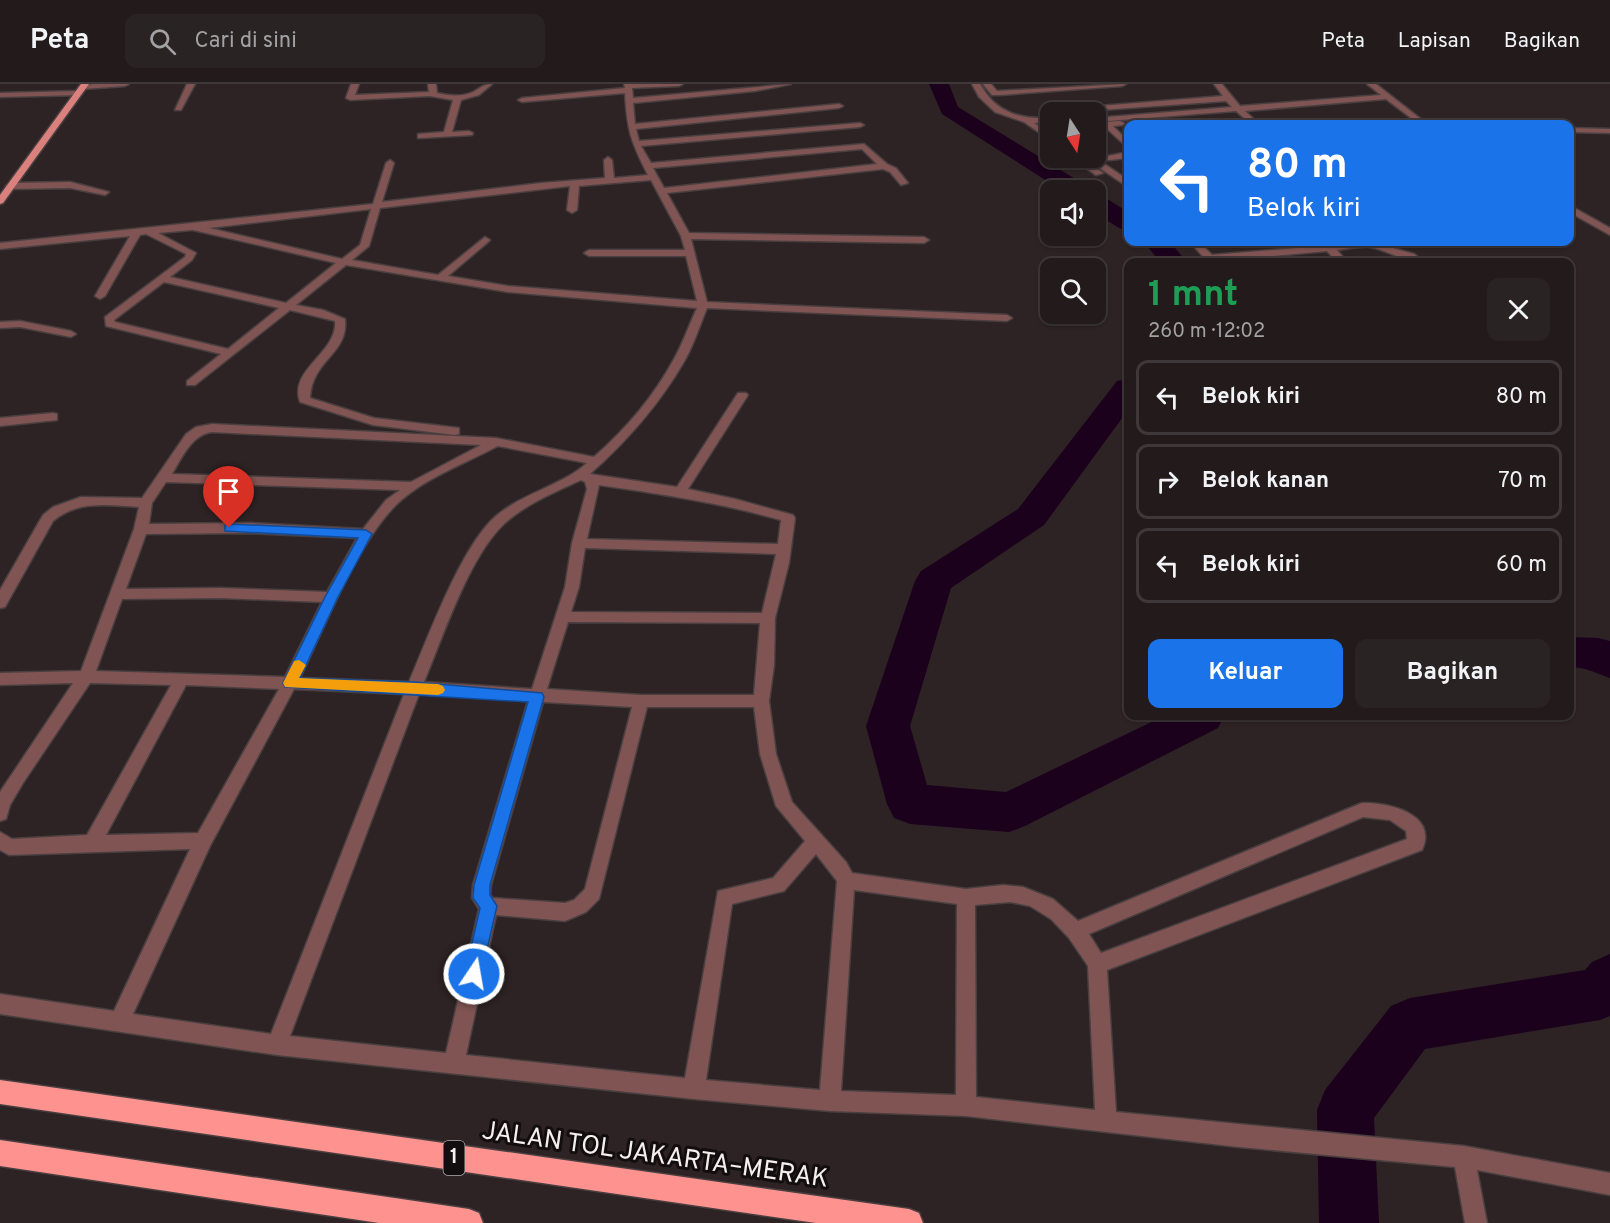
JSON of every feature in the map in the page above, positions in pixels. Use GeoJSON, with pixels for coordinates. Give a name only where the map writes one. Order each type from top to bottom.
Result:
{"type":"FeatureCollection","features":[{"type":"Feature","properties":{"kind":"highway","name":"JALAN TOL JAKARTA–MERAK"},"geometry":{"type":"LineString","coordinates":[[0,1092],[909,1223]]}},
{"type":"Feature","properties":{"kind":"highway"},"geometry":{"type":"LineString","coordinates":[[0,1153],[469,1223]]}},
{"type":"Feature","properties":{"kind":"main road"},"geometry":{"type":"LineString","coordinates":[[0,201],[82,88]]}},
{"type":"Feature","properties":{"kind":"street"},"geometry":{"type":"LineString","coordinates":[[0,95],[125,84]]}},
{"type":"Feature","properties":{"kind":"street"},"geometry":{"type":"LineString","coordinates":[[178,108],[191,84]]}},
{"type":"Feature","properties":{"kind":"street"},"geometry":{"type":"LineString","coordinates":[[356,84],[350,98],[431,94],[457,99],[474,94],[488,84]]}},
{"type":"Feature","properties":{"kind":"street"},"geometry":{"type":"LineString","coordinates":[[379,97],[383,84]]}},
{"type":"Feature","properties":{"kind":"street"},"geometry":{"type":"LineString","coordinates":[[431,94],[432,84]]}},
{"type":"Feature","properties":{"kind":"street"},"geometry":{"type":"LineString","coordinates":[[522,100],[628,87],[679,84]]}},
{"type":"Feature","properties":{"kind":"street"},"geometry":{"type":"LineString","coordinates":[[630,101],[787,84]]}},
{"type":"Feature","properties":{"kind":"street"},"geometry":{"type":"LineString","coordinates":[[976,84],[984,98],[999,112],[1030,124],[1040,131]]}},
{"type":"Feature","properties":{"kind":"street"},"geometry":{"type":"LineString","coordinates":[[987,84],[995,93],[1000,93],[1122,84]]}},
{"type":"Feature","properties":{"kind":"street"},"geometry":{"type":"LineString","coordinates":[[1218,84],[1235,105],[1252,120]]}},
{"type":"Feature","properties":{"kind":"street"},"geometry":{"type":"LineString","coordinates":[[1371,84],[1418,120]]}},
{"type":"Feature","properties":{"kind":"street"},"geometry":{"type":"LineString","coordinates":[[586,478],[596,461],[622,439],[661,388],[680,359],[703,305],[686,236],[636,144],[628,87]]}},
{"type":"Feature","properties":{"kind":"street"},"geometry":{"type":"LineString","coordinates":[[1259,104],[1379,91]]}},
{"type":"Feature","properties":{"kind":"street"},"geometry":{"type":"LineString","coordinates":[[1335,94],[1344,101]]}},
{"type":"Feature","properties":{"kind":"street"},"geometry":{"type":"LineString","coordinates":[[1106,108],[1388,98]]}},
{"type":"Feature","properties":{"kind":"street"},"geometry":{"type":"LineString","coordinates":[[448,134],[457,99]]}},
{"type":"Feature","properties":{"kind":"street"},"geometry":{"type":"LineString","coordinates":[[1106,115],[1235,105]]}},
{"type":"Feature","properties":{"kind":"street"},"geometry":{"type":"LineString","coordinates":[[1182,120],[1197,119],[1235,105]]}},
{"type":"Feature","properties":{"kind":"street"},"geometry":{"type":"LineString","coordinates":[[1106,119],[1235,105]]}},
{"type":"Feature","properties":{"kind":"street"},"geometry":{"type":"LineString","coordinates":[[632,127],[839,106]]}},
{"type":"Feature","properties":{"kind":"street"},"geometry":{"type":"LineString","coordinates":[[1030,124],[1040,123]]}},
{"type":"Feature","properties":{"kind":"street"},"geometry":{"type":"LineString","coordinates":[[1124,123],[1109,124],[1108,126],[1124,142]]}},
{"type":"Feature","properties":{"kind":"street"},"geometry":{"type":"LineString","coordinates":[[636,144],[860,125]]}},
{"type":"Feature","properties":{"kind":"street"},"geometry":{"type":"LineString","coordinates":[[1574,130],[1610,131]]}},
{"type":"Feature","properties":{"kind":"street"},"geometry":{"type":"LineString","coordinates":[[421,136],[469,133]]}},
{"type":"Feature","properties":{"kind":"street"},"geometry":{"type":"LineString","coordinates":[[648,166],[864,146],[884,166],[893,170],[904,183]]}},
{"type":"Feature","properties":{"kind":"street"},"geometry":{"type":"LineString","coordinates":[[1124,156],[1092,160],[1124,181]]}},
{"type":"Feature","properties":{"kind":"street"},"geometry":{"type":"LineString","coordinates":[[608,160],[610,180]]}},
{"type":"Feature","properties":{"kind":"street"},"geometry":{"type":"LineString","coordinates":[[191,383],[364,246],[390,163]]}},
{"type":"Feature","properties":{"kind":"street"},"geometry":{"type":"LineString","coordinates":[[661,191],[884,166]]}},
{"type":"Feature","properties":{"kind":"street"},"geometry":{"type":"LineString","coordinates":[[1091,168],[1124,189]]}},
{"type":"Feature","properties":{"kind":"street"},"geometry":{"type":"LineString","coordinates":[[0,246],[193,227],[575,183],[655,177]]}},
{"type":"Feature","properties":{"kind":"street"},"geometry":{"type":"LineString","coordinates":[[572,210],[575,183]]}},
{"type":"Feature","properties":{"kind":"street"},"geometry":{"type":"LineString","coordinates":[[10,186],[70,185],[105,192]]}},
{"type":"Feature","properties":{"kind":"street"},"geometry":{"type":"LineString","coordinates":[[1574,211],[1610,232]]}},
{"type":"Feature","properties":{"kind":"street"},"geometry":{"type":"LineString","coordinates":[[193,227],[343,262],[508,289],[703,305],[1007,318]]}},
{"type":"Feature","properties":{"kind":"street"},"geometry":{"type":"LineString","coordinates":[[147,231],[191,253],[185,262],[164,279],[109,319],[110,324],[228,352]]}},
{"type":"Feature","properties":{"kind":"street"},"geometry":{"type":"LineString","coordinates":[[100,296],[136,233]]}},
{"type":"Feature","properties":{"kind":"street"},"geometry":{"type":"LineString","coordinates":[[686,236],[924,240]]}},
{"type":"Feature","properties":{"kind":"street"},"geometry":{"type":"LineString","coordinates":[[439,279],[485,240]]}},
{"type":"Feature","properties":{"kind":"street"},"geometry":{"type":"LineString","coordinates":[[1198,246],[1210,258]]}},
{"type":"Feature","properties":{"kind":"street"},"geometry":{"type":"LineString","coordinates":[[1231,258],[1345,246]]}},
{"type":"Feature","properties":{"kind":"street"},"geometry":{"type":"LineString","coordinates":[[1378,246],[1414,258]]}},
{"type":"Feature","properties":{"kind":"street"},"geometry":{"type":"LineString","coordinates":[[1330,248],[1339,258]]}},
{"type":"Feature","properties":{"kind":"street"},"geometry":{"type":"LineString","coordinates":[[589,253],[689,253]]}},
{"type":"Feature","properties":{"kind":"street"},"geometry":{"type":"LineString","coordinates":[[1268,254],[1272,258]]}},
{"type":"Feature","properties":{"kind":"street"},"geometry":{"type":"LineString","coordinates":[[164,279],[288,308],[319,312],[340,319],[343,328],[340,339],[314,365],[303,387],[304,400],[373,421],[460,432],[468,441]]}},
{"type":"Feature","properties":{"kind":"street"},"geometry":{"type":"LineString","coordinates":[[0,325],[20,324],[71,334]]}},
{"type":"Feature","properties":{"kind":"street"},"geometry":{"type":"LineString","coordinates":[[681,492],[742,395]]}},
{"type":"Feature","properties":{"kind":"street"},"geometry":{"type":"LineString","coordinates":[[0,422],[53,417]]}},
{"type":"Feature","properties":{"kind":"street"},"geometry":{"type":"LineString","coordinates":[[0,814],[2,804],[17,778],[86,677],[141,529],[146,503],[190,437],[200,430],[212,428],[496,442],[548,450],[596,461]]}},
{"type":"Feature","properties":{"kind":"street"},"geometry":{"type":"LineString","coordinates":[[120,1021],[203,842],[290,683],[331,597],[366,534],[391,503],[413,486],[496,442]]}},
{"type":"Feature","properties":{"kind":"street"},"geometry":{"type":"LineString","coordinates":[[163,478],[413,486]]}},
{"type":"Feature","properties":{"kind":"street"},"geometry":{"type":"LineString","coordinates":[[586,478],[593,489],[579,543],[572,587],[482,885],[481,898],[489,906],[566,912],[580,906],[592,893],[641,701]]}},
{"type":"Feature","properties":{"kind":"street"},"geometry":{"type":"LineString","coordinates":[[278,1045],[414,688],[462,574],[488,534],[501,519],[533,498],[586,478],[681,492],[735,503],[788,518],[784,549],[768,618],[766,665],[761,701],[768,754],[785,806],[840,868],[846,881],[830,1101]]}},
{"type":"Feature","properties":{"kind":"street"},"geometry":{"type":"LineString","coordinates":[[0,603],[48,518],[55,510],[78,501],[146,503]]}},
{"type":"Feature","properties":{"kind":"street"},"geometry":{"type":"LineString","coordinates":[[141,529],[251,528],[366,534]]}},
{"type":"Feature","properties":{"kind":"street"},"geometry":{"type":"LineString","coordinates":[[579,543],[784,549]]}},
{"type":"Feature","properties":{"kind":"street"},"geometry":{"type":"LineString","coordinates":[[117,594],[221,593],[331,597]]}},
{"type":"Feature","properties":{"kind":"street"},"geometry":{"type":"LineString","coordinates":[[562,617],[768,618]]}},
{"type":"Feature","properties":{"kind":"street"},"geometry":{"type":"LineString","coordinates":[[0,679],[86,677],[182,679],[414,688],[537,697],[641,701],[761,701]]}},
{"type":"Feature","properties":{"kind":"street"},"geometry":{"type":"LineString","coordinates":[[92,843],[182,679]]}},
{"type":"Feature","properties":{"kind":"street"},"geometry":{"type":"LineString","coordinates":[[1075,931],[1362,810],[1383,809],[1403,817],[1412,827],[1416,844],[1096,964]]}},
{"type":"Feature","properties":{"kind":"street"},"geometry":{"type":"LineString","coordinates":[[0,840],[9,847],[92,843],[203,842]]}},
{"type":"Feature","properties":{"kind":"street"},"geometry":{"type":"LineString","coordinates":[[694,1089],[724,897],[777,885],[815,842]]}},
{"type":"Feature","properties":{"kind":"street"},"geometry":{"type":"LineString","coordinates":[[846,881],[966,897],[1022,894],[1054,910],[1075,931],[1096,964],[1106,1121]]}},
{"type":"Feature","properties":{"kind":"street"},"geometry":{"type":"LineString","coordinates":[[966,897],[966,1106]]}},
{"type":"Feature","properties":{"kind":"street"},"geometry":{"type":"LineString","coordinates":[[454,1063],[489,906]]}},
{"type":"Feature","properties":{"kind":"street"},"geometry":{"type":"LineString","coordinates":[[0,1004],[278,1045],[694,1089],[830,1101],[966,1106],[1239,1136],[1464,1157],[1610,1184]]}},
{"type":"Feature","properties":{"kind":"street"},"geometry":{"type":"LineString","coordinates":[[1464,1157],[1476,1223]]}},
{"type":"Feature","properties":{"kind":"waterway"},"geometry":{"type":"LineString","coordinates":[[939,84],[949,110],[1061,180]]}},
{"type":"Feature","properties":{"kind":"waterway"},"geometry":{"type":"LineString","coordinates":[[1106,209],[1124,220]]}},
{"type":"Feature","properties":{"kind":"waterway"},"geometry":{"type":"LineString","coordinates":[[1160,246],[1171,258]]}},
{"type":"Feature","properties":{"kind":"waterway"},"geometry":{"type":"LineString","coordinates":[[1124,393],[1031,517],[934,581],[888,726],[910,804],[1009,812],[1195,720]]}},
{"type":"Feature","properties":{"kind":"waterway"},"geometry":{"type":"LineString","coordinates":[[1574,652],[1598,653],[1610,662]]}},
{"type":"Feature","properties":{"kind":"waterway"},"geometry":{"type":"LineString","coordinates":[[1349,1223],[1345,1110],[1410,1025],[1600,994],[1610,980]]}},
{"type":"Feature","properties":{"kind":"slow traffic"},"geometry":{"type":"LineString","coordinates":[[299,665],[290,683],[438,690]]}},
{"type":"Feature","properties":{"kind":"route"},"geometry":{"type":"LineString","coordinates":[[229,528],[366,534],[331,597],[290,683],[414,688],[537,697],[482,885],[481,898],[489,906],[474,974]]}}]}
